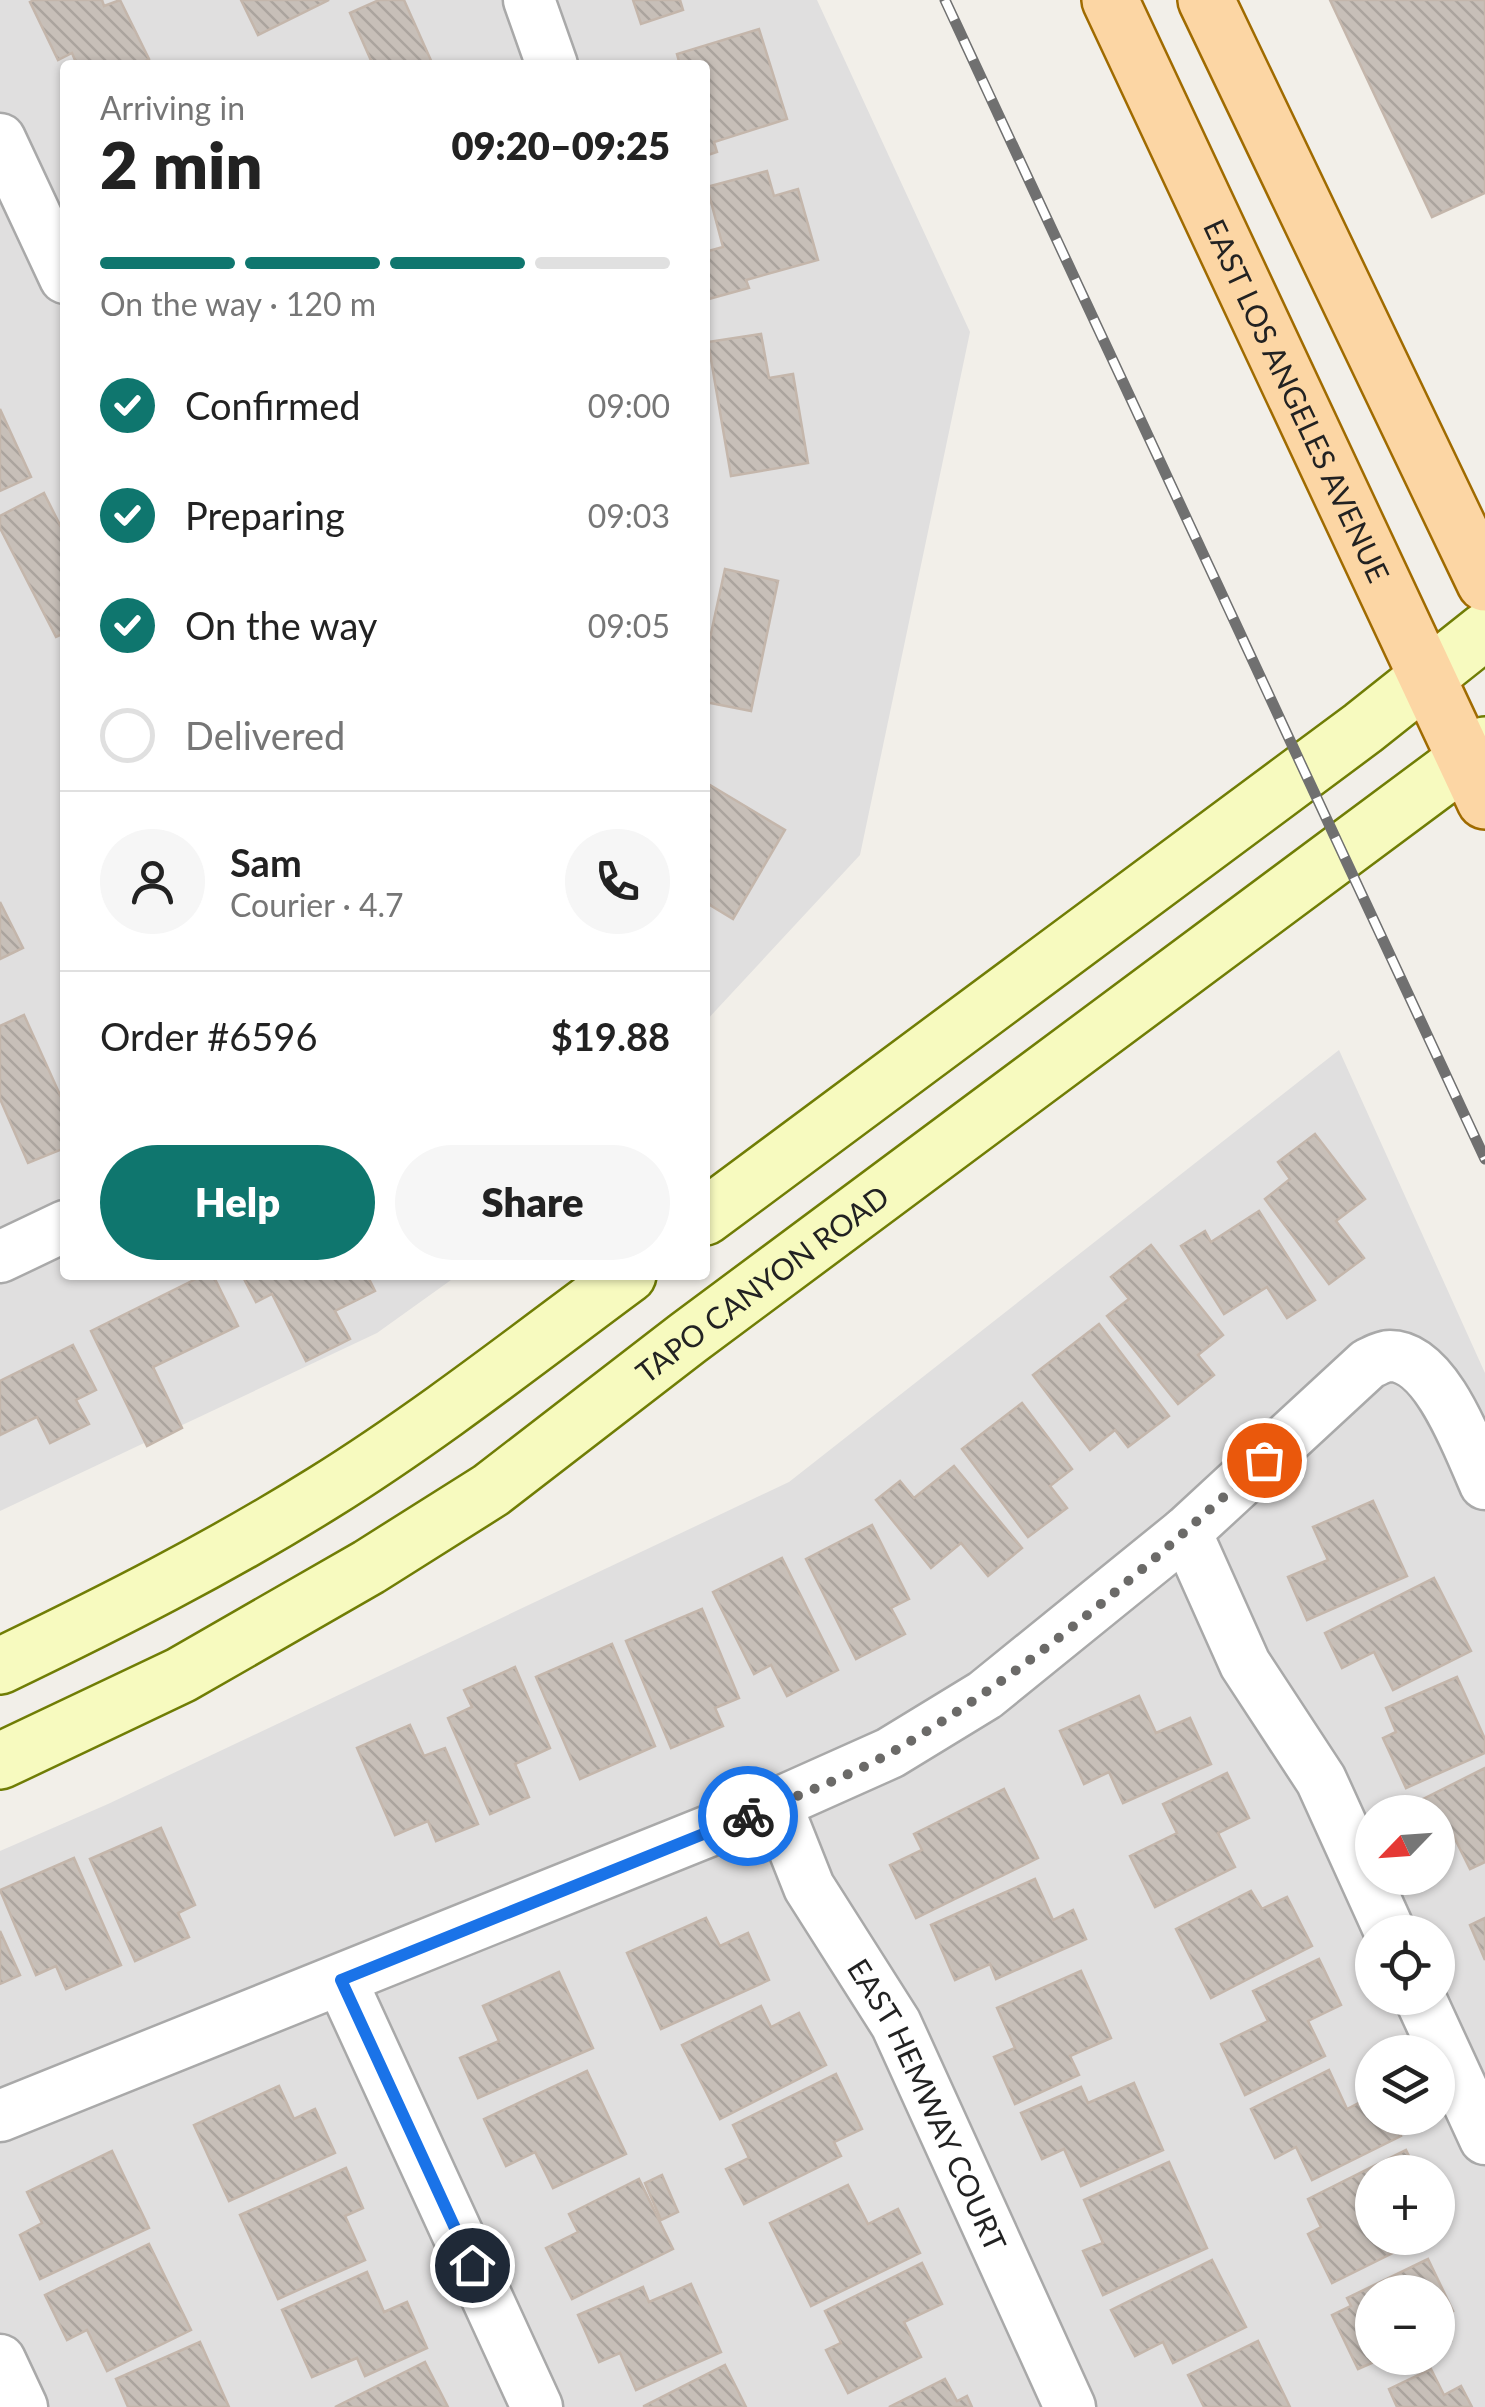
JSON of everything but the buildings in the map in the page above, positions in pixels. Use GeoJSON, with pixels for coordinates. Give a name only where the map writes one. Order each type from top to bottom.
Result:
{"type":"FeatureCollection","features":[{"type":"Feature","properties":{"kind":"main road","name":"EAST LOS ANGELES AVENUE"},"geometry":{"type":"LineString","coordinates":[[1110,0],[1427,678],[1478,768]]}},
{"type":"Feature","properties":{"kind":"main road"},"geometry":{"type":"LineString","coordinates":[[1206,0],[1485,583]]}},
{"type":"Feature","properties":{"kind":"main road"},"geometry":{"type":"LineString","coordinates":[[710,1213],[1485,631]]}},
{"type":"Feature","properties":{"kind":"main road","name":"TAPO CANYON ROAD"},"geometry":{"type":"LineString","coordinates":[[0,1761],[181,1675],[369,1567],[491,1490],[688,1338],[1478,768]]}},
{"type":"Feature","properties":{"kind":"main road"},"geometry":{"type":"LineString","coordinates":[[0,1666],[140,1598],[323,1493],[446,1411],[621,1280]]}},
{"type":"Feature","properties":{"kind":"street"},"geometry":{"type":"LineString","coordinates":[[529,0],[550,60]]}},
{"type":"Feature","properties":{"kind":"street"},"geometry":{"type":"LineString","coordinates":[[0,139],[60,267]]}},
{"type":"Feature","properties":{"kind":"street"},"geometry":{"type":"LineString","coordinates":[[0,1257],[60,1228]]}},
{"type":"Feature","properties":{"kind":"street"},"geometry":{"type":"LineString","coordinates":[[0,2116],[776,1804],[890,1753],[985,1695],[1186,1532],[1368,1364],[1388,1356],[1409,1360],[1431,1380],[1448,1405],[1485,1484]]}},
{"type":"Feature","properties":{"kind":"street"},"geometry":{"type":"LineString","coordinates":[[1186,1532],[1245,1664],[1320,1780],[1382,1915]]}},
{"type":"Feature","properties":{"kind":"street","name":"EAST HEMWAY COURT"},"geometry":{"type":"LineString","coordinates":[[776,1804],[809,1887],[896,2024],[1070,2407]]}},
{"type":"Feature","properties":{"kind":"street"},"geometry":{"type":"LineString","coordinates":[[341,1980],[538,2407]]}},
{"type":"Feature","properties":{"kind":"street"},"geometry":{"type":"LineString","coordinates":[[1428,2015],[1485,2138]]}},
{"type":"Feature","properties":{"kind":"street"},"geometry":{"type":"LineString","coordinates":[[0,2360],[22,2407]]}},
{"type":"Feature","properties":{"kind":"shaded area"},"geometry":{"type":"Polygon","coordinates":[[[0,0],[817,0],[970,332],[860,855],[710,1017],[710,60],[60,60],[60,1280],[451,1280],[377,1333],[0,1511],[0,0]]]}},
{"type":"Feature","properties":{"kind":"shaded area"},"geometry":{"type":"Polygon","coordinates":[[[1339,1050],[1485,1373],[1485,2407],[0,2407],[0,1851],[108,1804],[789,1482],[1339,1050]]]}},
{"type":"Feature","properties":{"kind":"railway"},"geometry":{"type":"LineString","coordinates":[[945,0],[1485,1159]]}},
{"type":"Feature","properties":{"kind":"way so far"},"geometry":{"type":"LineString","coordinates":[[748,1816],[890,1753],[985,1695],[1186,1532],[1264,1460]]}},
{"type":"Feature","properties":{"kind":"route"},"geometry":{"type":"LineString","coordinates":[[472,2265],[341,1980],[748,1816]]}}]}
